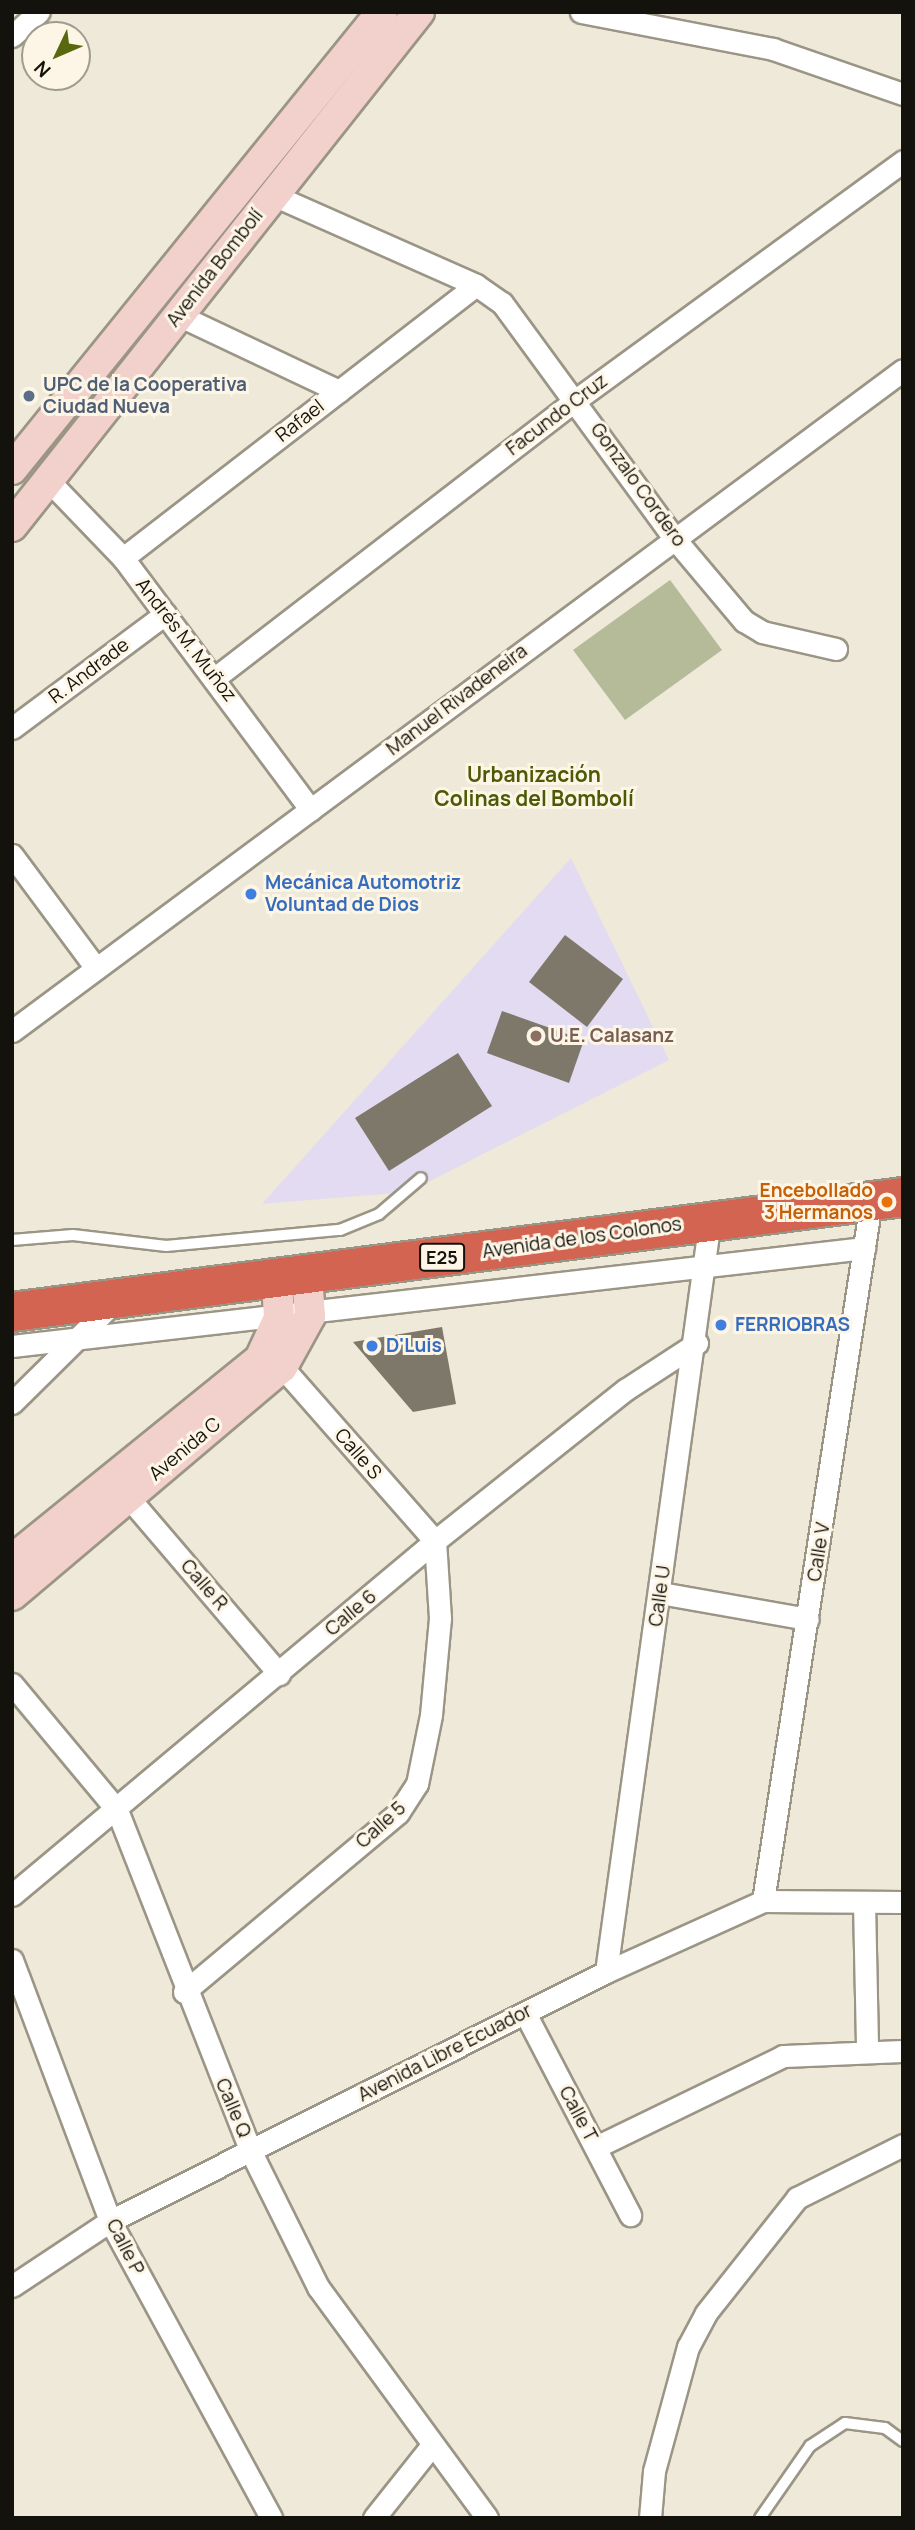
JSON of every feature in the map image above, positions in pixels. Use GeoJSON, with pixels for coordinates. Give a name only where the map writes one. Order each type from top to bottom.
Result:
{"type":"FeatureCollection","features":[{"type":"Feature","properties":{"kind":"highway","name":"Avenida de los Colonos"},"geometry":{"type":"LineString","coordinates":[[12,1312],[115,1301],[710,1220],[887,1199]]}},
{"type":"Feature","properties":{"kind":"street"},"geometry":{"type":"LineString","coordinates":[[12,36],[39,12]]}},
{"type":"Feature","properties":{"kind":"street","name":"Avenida Bombolí"},"geometry":{"type":"LineString","coordinates":[[16,455],[382,12]]}},
{"type":"Feature","properties":{"kind":"street","name":"Avenida Bombolí"},"geometry":{"type":"LineString","coordinates":[[12,526],[419,12]]}},
{"type":"Feature","properties":{"kind":"street"},"geometry":{"type":"LineString","coordinates":[[581,12],[773,49],[903,94]]}},
{"type":"Feature","properties":{"kind":"street","name":"Facundo Cruz"},"geometry":{"type":"LineString","coordinates":[[216,677],[577,399],[903,161]]}},
{"type":"Feature","properties":{"kind":"street","name":"Gonzalo Cordero"},"geometry":{"type":"LineString","coordinates":[[273,195],[476,285],[509,310],[577,399],[674,538],[752,628],[836,649]]}},
{"type":"Feature","properties":{"kind":"street","name":"Rafael"},"geometry":{"type":"LineString","coordinates":[[123,558],[476,285]]}},
{"type":"Feature","properties":{"kind":"street"},"geometry":{"type":"LineString","coordinates":[[178,315],[339,391]]}},
{"type":"Feature","properties":{"kind":"street","name":"Manuel Rivadeneira"},"geometry":{"type":"LineString","coordinates":[[12,1031],[903,370]]}},
{"type":"Feature","properties":{"kind":"street","name":"Andrés M. Muñoz"},"geometry":{"type":"LineString","coordinates":[[49,481],[123,558],[216,677],[311,810]]}},
{"type":"Feature","properties":{"kind":"street","name":"R. Andrade"},"geometry":{"type":"LineString","coordinates":[[12,728],[165,614]]}},
{"type":"Feature","properties":{"kind":"street"},"geometry":{"type":"LineString","coordinates":[[12,855],[96,968]]}},
{"type":"Feature","properties":{"kind":"street","name":"Calle V"},"geometry":{"type":"LineString","coordinates":[[763,1901],[864,1248],[887,1199]]}},
{"type":"Feature","properties":{"kind":"street","name":"Calle U"},"geometry":{"type":"LineString","coordinates":[[606,1972],[697,1343],[710,1220]]}},
{"type":"Feature","properties":{"kind":"street"},"geometry":{"type":"LineString","coordinates":[[12,1346],[310,1316],[864,1248]]}},
{"type":"Feature","properties":{"kind":"street"},"geometry":{"type":"LineString","coordinates":[[292,1277],[310,1316]]}},
{"type":"Feature","properties":{"kind":"street","name":"Avenida C"},"geometry":{"type":"LineString","coordinates":[[12,1560],[260,1359],[279,1318],[292,1277]]}},
{"type":"Feature","properties":{"kind":"street"},"geometry":{"type":"LineString","coordinates":[[12,1403],[80,1339],[115,1301]]}},
{"type":"Feature","properties":{"kind":"street","name":"Avenida C"},"geometry":{"type":"LineString","coordinates":[[12,1595],[282,1367],[310,1316]]}},
{"type":"Feature","properties":{"kind":"street","name":"Calle 6"},"geometry":{"type":"LineString","coordinates":[[12,1895],[117,1810],[435,1541],[625,1390],[697,1343]]}},
{"type":"Feature","properties":{"kind":"street","name":"Calle S"},"geometry":{"type":"LineString","coordinates":[[282,1367],[435,1541]]}},
{"type":"Feature","properties":{"kind":"street","name":"Calle R"},"geometry":{"type":"LineString","coordinates":[[128,1497],[279,1674]]}},
{"type":"Feature","properties":{"kind":"street","name":"Calle 5"},"geometry":{"type":"LineString","coordinates":[[184,1992],[411,1799],[431,1715],[439,1638],[435,1541]]}},
{"type":"Feature","properties":{"kind":"street"},"geometry":{"type":"LineString","coordinates":[[660,1593],[808,1619]]}},
{"type":"Feature","properties":{"kind":"street","name":"Calle Q"},"geometry":{"type":"LineString","coordinates":[[12,1684],[117,1810],[184,1992],[251,2152],[318,2287],[486,2518]]}},
{"type":"Feature","properties":{"kind":"street","name":"Avenida Libre Ecuador"},"geometry":{"type":"LineString","coordinates":[[12,2286],[110,2221],[606,1972],[763,1901],[903,1902]]}},
{"type":"Feature","properties":{"kind":"street"},"geometry":{"type":"LineString","coordinates":[[864,1902],[867,2050]]}},
{"type":"Feature","properties":{"kind":"street","name":"Calle P"},"geometry":{"type":"LineString","coordinates":[[12,1960],[110,2221],[271,2518]]}},
{"type":"Feature","properties":{"kind":"street","name":"Calle T"},"geometry":{"type":"LineString","coordinates":[[525,2013],[630,2215]]}},
{"type":"Feature","properties":{"kind":"street"},"geometry":{"type":"LineString","coordinates":[[596,2147],[783,2056],[867,2050],[903,2051]]}},
{"type":"Feature","properties":{"kind":"street"},"geometry":{"type":"LineString","coordinates":[[650,2518],[654,2471],[688,2347],[706,2313],[797,2198],[903,2145]]}},
{"type":"Feature","properties":{"kind":"street"},"geometry":{"type":"LineString","coordinates":[[374,2518],[432,2445]]}},
{"type":"Feature","properties":{"kind":"lane"},"geometry":{"type":"LineString","coordinates":[[12,1240],[73,1235],[166,1246],[340,1230],[379,1214],[421,1178]]}},
{"type":"Feature","properties":{"kind":"lane"},"geometry":{"type":"LineString","coordinates":[[760,2518],[810,2446],[845,2423],[885,2428],[903,2441]]}},
{"type":"Feature","properties":{"kind":"shaded area","name":"U.E. Calasanz"},"geometry":{"type":"Polygon","coordinates":[[[571,858],[669,1060],[408,1192],[262,1204],[571,858]]]}},
{"type":"Feature","properties":{"kind":"green space"},"geometry":{"type":"Polygon","coordinates":[[[670,580],[722,650],[625,720],[573,650],[670,580]]]}},
{"type":"Feature","properties":{"kind":"building"},"geometry":{"type":"Polygon","coordinates":[[[565,935],[623,979],[587,1027],[529,982],[565,935]]]}},
{"type":"Feature","properties":{"kind":"building"},"geometry":{"type":"Polygon","coordinates":[[[502,1011],[584,1040],[569,1083],[487,1053],[502,1011]]]}},
{"type":"Feature","properties":{"kind":"building"},"geometry":{"type":"Polygon","coordinates":[[[458,1053],[492,1106],[389,1171],[355,1118],[458,1053]]]}},
{"type":"Feature","properties":{"kind":"building"},"geometry":{"type":"Polygon","coordinates":[[[442,1327],[456,1404],[413,1412],[353,1342],[442,1327]]]}},
{"type":"Feature","properties":{"kind":"place","name":"UPC de la Cooperativa Ciudad Nueva"},"geometry":{"type":"Point","coordinates":[29,396]}},
{"type":"Feature","properties":{"kind":"place","name":"Mecánica Automotriz Voluntad de Dios"},"geometry":{"type":"Point","coordinates":[251,894]}},
{"type":"Feature","properties":{"kind":"place","name":"U.E. Calasanz"},"geometry":{"type":"Point","coordinates":[536,1036]}},
{"type":"Feature","properties":{"kind":"place","name":"Encebollado 3 Hermanos"},"geometry":{"type":"Point","coordinates":[887,1202]}},
{"type":"Feature","properties":{"kind":"place","name":"FERRIOBRAS"},"geometry":{"type":"Point","coordinates":[721,1325]}},
{"type":"Feature","properties":{"kind":"place","name":"D'Luis"},"geometry":{"type":"Point","coordinates":[372,1346]}},
{"type":"Feature","properties":{"kind":"district","name":"Urbanización Colinas del Bombolí"},"geometry":{"type":"Point","coordinates":[534,786]}}]}
